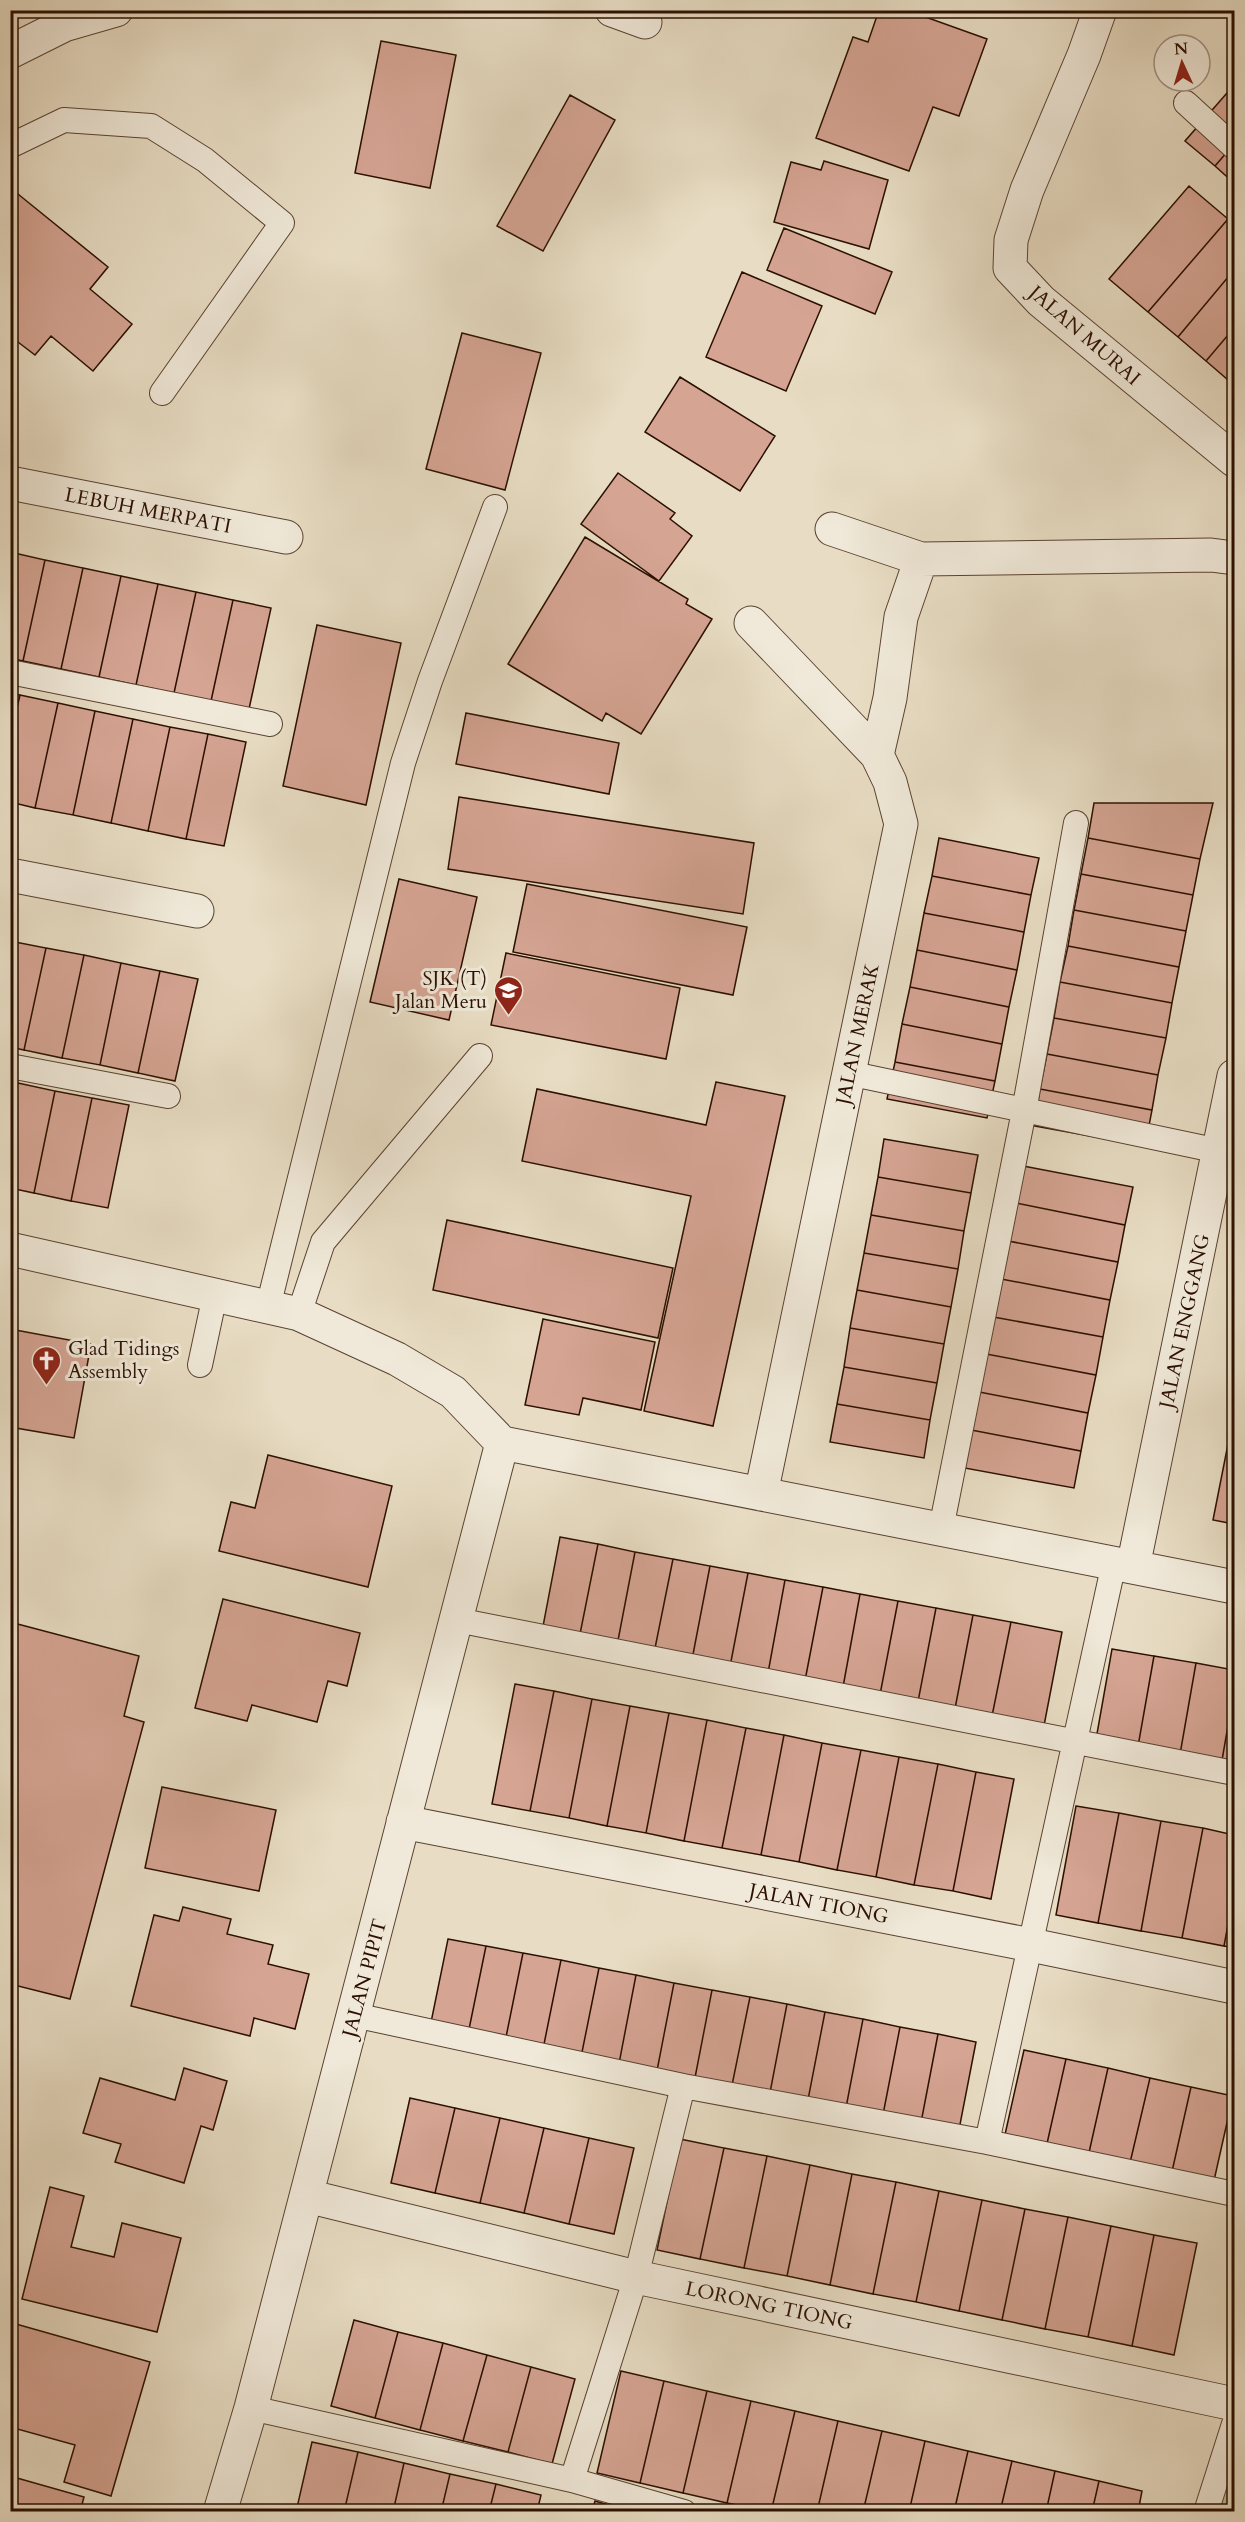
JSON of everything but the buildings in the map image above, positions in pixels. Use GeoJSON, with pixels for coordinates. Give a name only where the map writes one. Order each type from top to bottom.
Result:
{"type":"FeatureCollection","features":[{"type":"Feature","properties":{"kind":"street"},"geometry":{"type":"LineString","coordinates":[[10,52],[62,18],[116,10]]}},
{"type":"Feature","properties":{"kind":"street"},"geometry":{"type":"LineString","coordinates":[[612,10],[645,22]]}},
{"type":"Feature","properties":{"kind":"street","name":"JALAN MURAI"},"geometry":{"type":"LineString","coordinates":[[1100,10],[1084,55],[1027,190],[1011,240],[1010,268],[1041,302],[1234,460]]}},
{"type":"Feature","properties":{"kind":"street","name":"LEBUH MERPATI"},"geometry":{"type":"LineString","coordinates":[[10,483],[286,537]]}},
{"type":"Feature","properties":{"kind":"street"},"geometry":{"type":"LineString","coordinates":[[832,529],[921,559],[1211,555],[1234,558]]}},
{"type":"Feature","properties":{"kind":"street"},"geometry":{"type":"LineString","coordinates":[[877,755],[890,698],[901,618],[921,559]]}},
{"type":"Feature","properties":{"kind":"street","name":"JALAN MERAK"},"geometry":{"type":"LineString","coordinates":[[751,623],[877,755],[890,782],[901,824],[760,1494]]}},
{"type":"Feature","properties":{"kind":"street"},"geometry":{"type":"LineString","coordinates":[[10,874],[197,911]]}},
{"type":"Feature","properties":{"kind":"street","name":"JALAN ENGGANG"},"geometry":{"type":"LineString","coordinates":[[1123,1565],[1227,1153],[1234,1076]]}},
{"type":"Feature","properties":{"kind":"street"},"geometry":{"type":"LineString","coordinates":[[10,1249],[284,1311],[398,1359],[453,1392],[502,1443],[1234,1587]]}},
{"type":"Feature","properties":{"kind":"street","name":"JALAN PIPIT"},"geometry":{"type":"LineString","coordinates":[[220,2511],[251,2408],[307,2196],[502,1443]]}},
{"type":"Feature","properties":{"kind":"street","name":"JALAN TIONG"},"geometry":{"type":"LineString","coordinates":[[404,1822],[1234,1987]]}},
{"type":"Feature","properties":{"kind":"street","name":"LORONG TIONG"},"geometry":{"type":"LineString","coordinates":[[307,2196],[636,2277],[1234,2404]]}},
{"type":"Feature","properties":{"kind":"lane"},"geometry":{"type":"LineString","coordinates":[[1186,103],[1234,147]]}},
{"type":"Feature","properties":{"kind":"lane"},"geometry":{"type":"LineString","coordinates":[[10,146],[64,120],[151,126],[206,160],[282,223],[162,393]]}},
{"type":"Feature","properties":{"kind":"lane"},"geometry":{"type":"LineString","coordinates":[[284,1311],[403,763],[430,681],[495,507]]}},
{"type":"Feature","properties":{"kind":"lane"},"geometry":{"type":"LineString","coordinates":[[10,672],[270,724]]}},
{"type":"Feature","properties":{"kind":"lane"},"geometry":{"type":"LineString","coordinates":[[941,1529],[1024,1111],[1076,823]]}},
{"type":"Feature","properties":{"kind":"lane"},"geometry":{"type":"LineString","coordinates":[[284,1311],[323,1242],[480,1056]]}},
{"type":"Feature","properties":{"kind":"lane"},"geometry":{"type":"LineString","coordinates":[[10,1066],[168,1096]]}},
{"type":"Feature","properties":{"kind":"lane"},"geometry":{"type":"LineString","coordinates":[[848,1073],[1227,1153]]}},
{"type":"Feature","properties":{"kind":"lane"},"geometry":{"type":"LineString","coordinates":[[200,1365],[215,1295]]}},
{"type":"Feature","properties":{"kind":"lane"},"geometry":{"type":"LineString","coordinates":[[987,2142],[1076,1742],[1123,1565]]}},
{"type":"Feature","properties":{"kind":"lane"},"geometry":{"type":"LineString","coordinates":[[457,1620],[1234,1773]]}},
{"type":"Feature","properties":{"kind":"lane"},"geometry":{"type":"LineString","coordinates":[[354,2015],[683,2086],[987,2142],[1234,2194]]}},
{"type":"Feature","properties":{"kind":"lane"},"geometry":{"type":"LineString","coordinates":[[572,2480],[636,2277],[683,2086]]}},
{"type":"Feature","properties":{"kind":"lane"},"geometry":{"type":"LineString","coordinates":[[251,2408],[572,2480],[684,2511]]}},
{"type":"Feature","properties":{"kind":"lane"},"geometry":{"type":"LineString","coordinates":[[1206,2511],[1234,2424]]}},
{"type":"Feature","properties":{"kind":"green space"},"geometry":{"type":"Polygon","coordinates":[[[1234,2429],[1234,2511],[1214,2511],[1234,2429]]]}},
{"type":"Feature","properties":{"kind":"place","name":"SJK (T) Jalan Meru"},"geometry":{"type":"Point","coordinates":[508,1016]}},
{"type":"Feature","properties":{"kind":"place","name":"Glad Tidings Assembly"},"geometry":{"type":"Point","coordinates":[47,1386]}}]}
